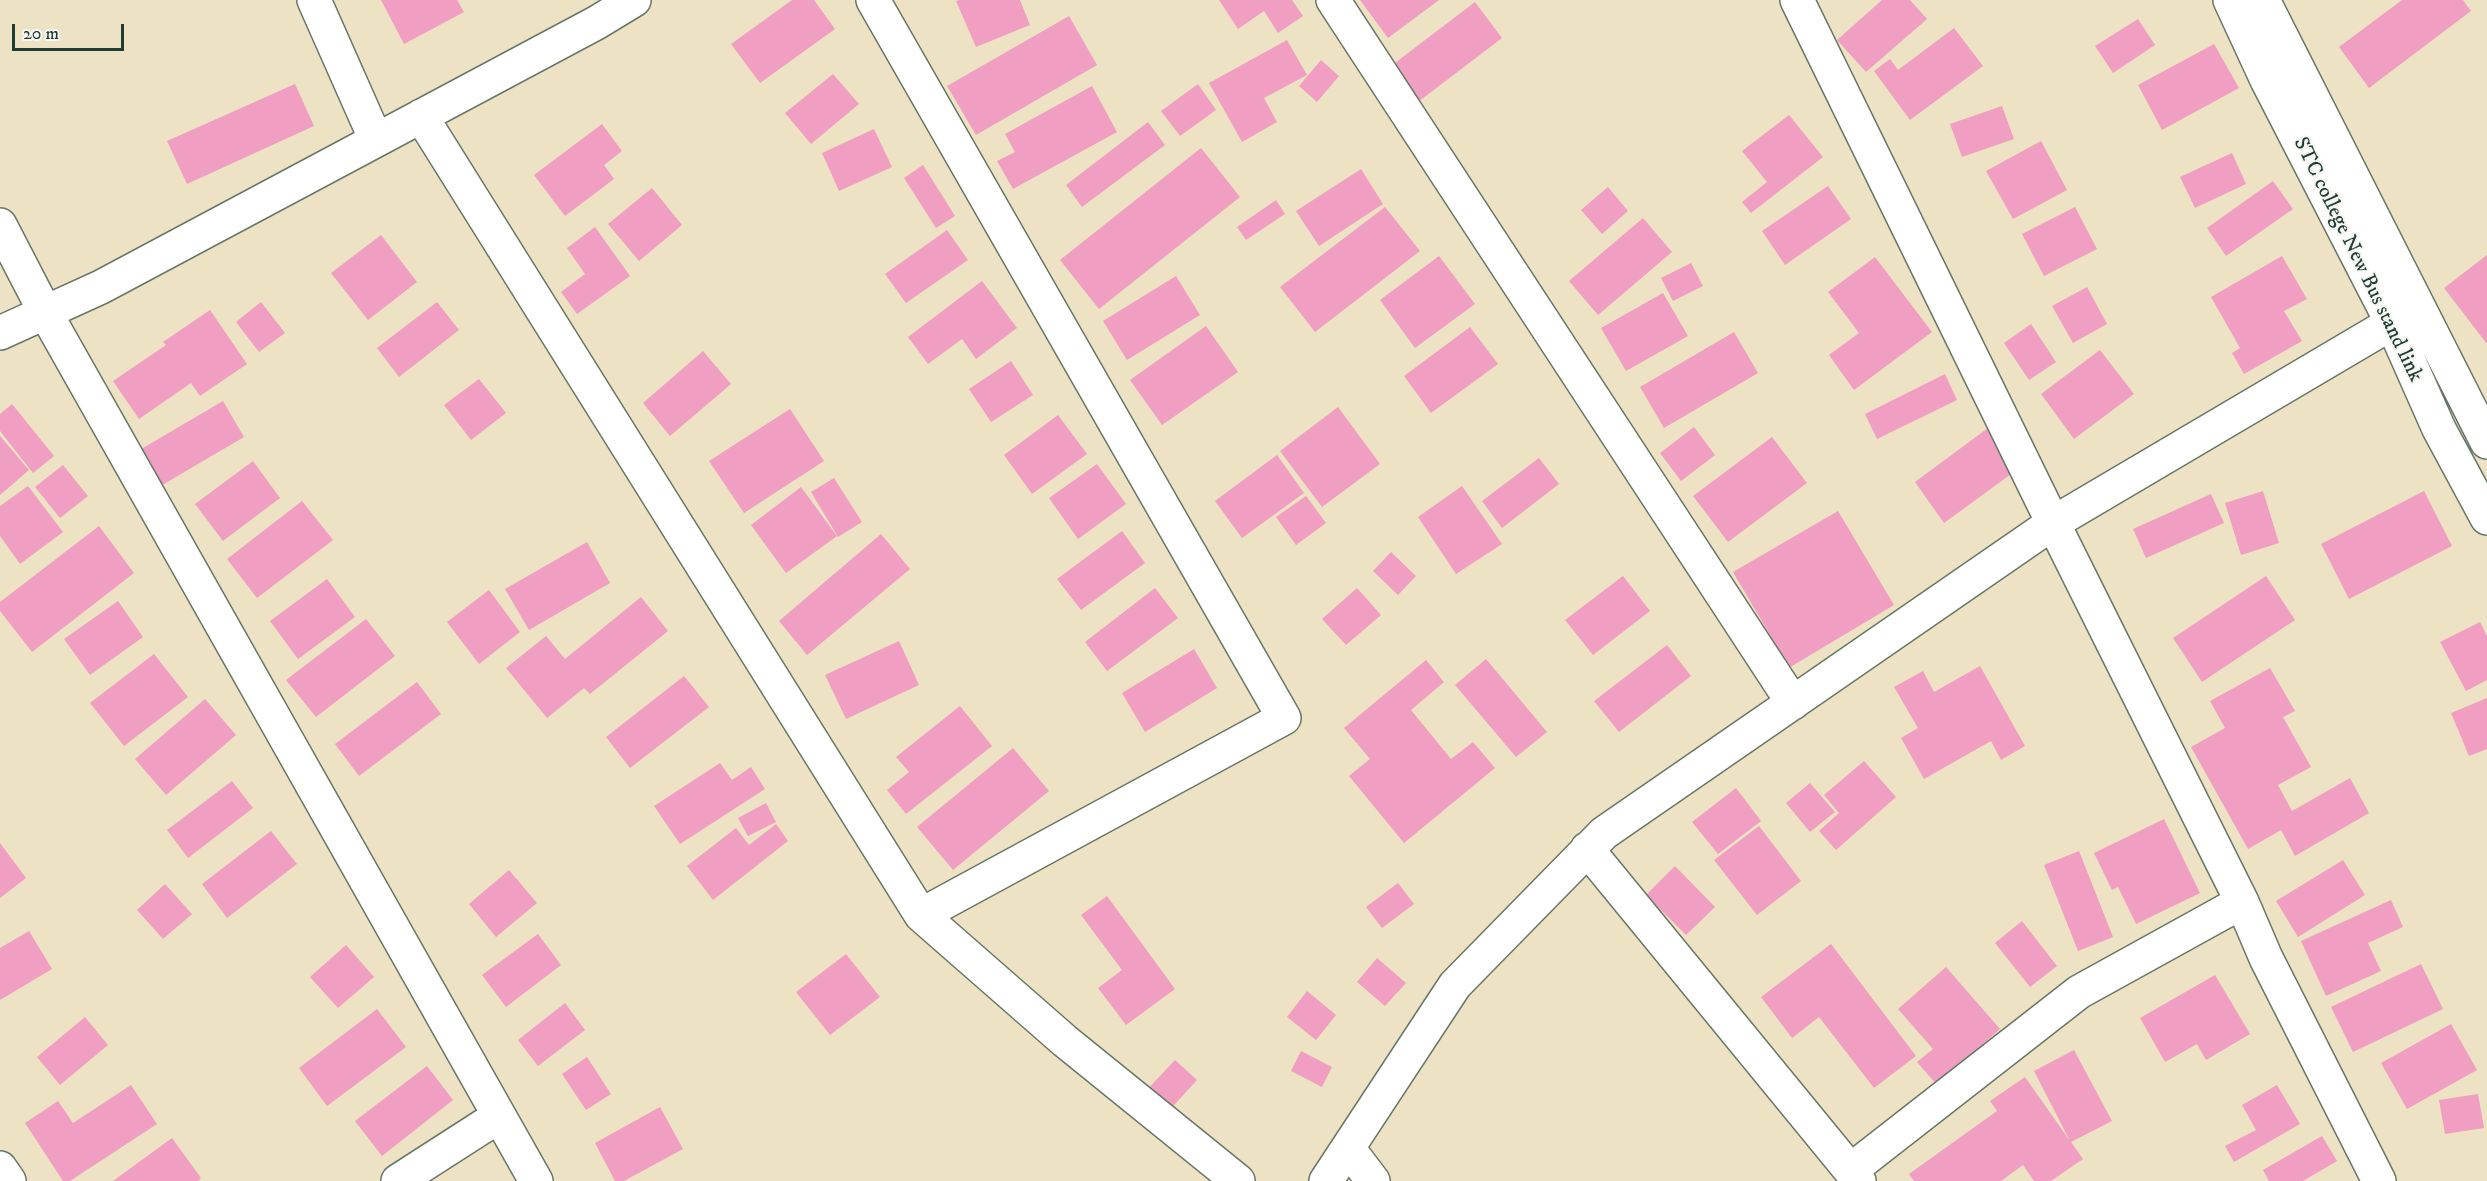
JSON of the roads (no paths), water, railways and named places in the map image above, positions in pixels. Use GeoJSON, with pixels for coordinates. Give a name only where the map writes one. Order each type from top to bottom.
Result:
{"type":"FeatureCollection","features":[{"type":"Feature","properties":{"kind":"street"},"geometry":{"type":"LineString","coordinates":[[314,0],[376,140]]}},
{"type":"Feature","properties":{"kind":"street"},"geometry":{"type":"LineString","coordinates":[[0,333],[101,287],[596,23],[634,0]]}},
{"type":"Feature","properties":{"kind":"street"},"geometry":{"type":"LineString","coordinates":[[873,0],[1284,718],[921,915]]}},
{"type":"Feature","properties":{"kind":"street"},"geometry":{"type":"LineString","coordinates":[[1333,0],[1793,703]]}},
{"type":"Feature","properties":{"kind":"street"},"geometry":{"type":"LineString","coordinates":[[1797,0],[2053,523],[2242,902],[2266,958],[2379,1181]]}},
{"type":"Feature","properties":{"kind":"street","name":"STC college New Bus stand link"},"geometry":{"type":"LineString","coordinates":[[2230,0],[2268,80],[2392,323],[2439,429],[2487,518]]}},
{"type":"Feature","properties":{"kind":"street"},"geometry":{"type":"LineString","coordinates":[[2263,0],[2478,401],[2487,442]]}},
{"type":"Feature","properties":{"kind":"street"},"geometry":{"type":"LineString","coordinates":[[421,116],[921,915],[1065,1041],[1238,1181]]}},
{"type":"Feature","properties":{"kind":"street"},"geometry":{"type":"LineString","coordinates":[[0,225],[45,312],[536,1181]]}},
{"type":"Feature","properties":{"kind":"street"},"geometry":{"type":"LineString","coordinates":[[1326,1181],[1455,985],[1604,833],[2053,523],[2392,323]]}},
{"type":"Feature","properties":{"kind":"street"},"geometry":{"type":"LineString","coordinates":[[2439,429],[2478,401]]}},
{"type":"Feature","properties":{"kind":"street"},"geometry":{"type":"LineString","coordinates":[[1587,849],[1855,1176],[2079,992],[2242,902]]}},
{"type":"Feature","properties":{"kind":"street"},"geometry":{"type":"LineString","coordinates":[[398,1181],[499,1116]]}},
{"type":"Feature","properties":{"kind":"street"},"geometry":{"type":"LineString","coordinates":[[1348,1148],[1373,1181]]}},
{"type":"Feature","properties":{"kind":"street"},"geometry":{"type":"LineString","coordinates":[[0,1168],[9,1181]]}}]}
